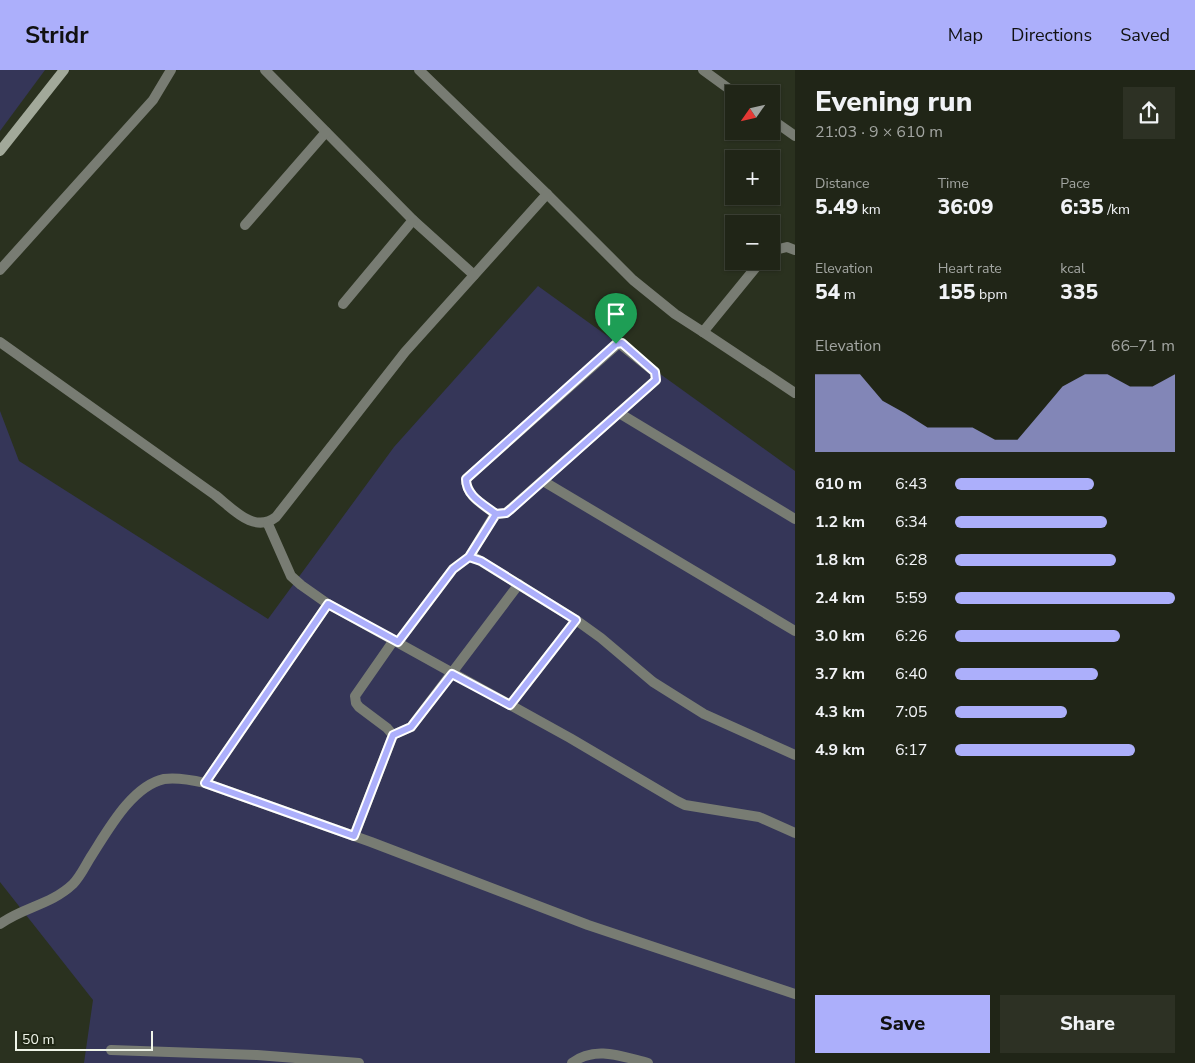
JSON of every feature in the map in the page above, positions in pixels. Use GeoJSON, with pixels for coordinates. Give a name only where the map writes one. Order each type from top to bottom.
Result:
{"type":"FeatureCollection","features":[{"type":"Feature","properties":{"kind":"street"},"geometry":{"type":"LineString","coordinates":[[0,151],[64,70]]}},
{"type":"Feature","properties":{"kind":"street"},"geometry":{"type":"LineString","coordinates":[[0,270],[153,100],[171,70]]}},
{"type":"Feature","properties":{"kind":"street"},"geometry":{"type":"LineString","coordinates":[[265,70],[413,220],[474,275]]}},
{"type":"Feature","properties":{"kind":"street"},"geometry":{"type":"LineString","coordinates":[[418,70],[633,280],[675,314],[795,393]]}},
{"type":"Feature","properties":{"kind":"street"},"geometry":{"type":"LineString","coordinates":[[703,70],[725,86]]}},
{"type":"Feature","properties":{"kind":"street"},"geometry":{"type":"LineString","coordinates":[[780,125],[795,136]]}},
{"type":"Feature","properties":{"kind":"street"},"geometry":{"type":"LineString","coordinates":[[245,225],[326,132]]}},
{"type":"Feature","properties":{"kind":"street"},"geometry":{"type":"LineString","coordinates":[[0,342],[215,495],[241,516],[256,523],[268,524],[276,517],[406,352],[547,194]]}},
{"type":"Feature","properties":{"kind":"street"},"geometry":{"type":"LineString","coordinates":[[343,304],[413,220]]}},
{"type":"Feature","properties":{"kind":"street"},"geometry":{"type":"LineString","coordinates":[[780,249],[787,247],[795,250]]}},
{"type":"Feature","properties":{"kind":"street"},"geometry":{"type":"LineString","coordinates":[[703,332],[754,270]]}},
{"type":"Feature","properties":{"kind":"street"},"geometry":{"type":"LineString","coordinates":[[619,342],[655,372],[656,376],[656,380],[619,414],[506,513],[496,514],[470,493],[466,486],[466,479],[619,342]]}},
{"type":"Feature","properties":{"kind":"street"},"geometry":{"type":"LineString","coordinates":[[619,414],[795,519]]}},
{"type":"Feature","properties":{"kind":"street"},"geometry":{"type":"LineString","coordinates":[[543,481],[795,631]]}},
{"type":"Feature","properties":{"kind":"street"},"geometry":{"type":"LineString","coordinates":[[393,735],[354,700],[396,641],[453,569],[469,557],[496,514]]}},
{"type":"Feature","properties":{"kind":"street"},"geometry":{"type":"LineString","coordinates":[[268,524],[287,571],[301,586],[328,604],[510,705],[678,802],[759,817],[795,833]]}},
{"type":"Feature","properties":{"kind":"street"},"geometry":{"type":"LineString","coordinates":[[469,557],[474,557],[576,620],[601,638],[653,682],[704,714],[795,755]]}},
{"type":"Feature","properties":{"kind":"street"},"geometry":{"type":"LineString","coordinates":[[354,836],[393,735],[411,727],[519,584]]}},
{"type":"Feature","properties":{"kind":"street"},"geometry":{"type":"LineString","coordinates":[[205,783],[328,604]]}},
{"type":"Feature","properties":{"kind":"street"},"geometry":{"type":"LineString","coordinates":[[510,705],[576,620]]}},
{"type":"Feature","properties":{"kind":"street"},"geometry":{"type":"LineString","coordinates":[[0,924],[14,916],[47,903],[74,883],[122,810],[138,793],[163,779],[182,778],[205,783],[354,836],[588,925],[795,994]]}},
{"type":"Feature","properties":{"kind":"street"},"geometry":{"type":"LineString","coordinates":[[111,1050],[257,1055],[359,1063]]}},
{"type":"Feature","properties":{"kind":"street"},"geometry":{"type":"LineString","coordinates":[[572,1063],[587,1054],[596,1053],[648,1063]]}},
{"type":"Feature","properties":{"kind":"shaded area"},"geometry":{"type":"Polygon","coordinates":[[[0,70],[45,70],[0,131],[0,70]]]}},
{"type":"Feature","properties":{"kind":"shaded area"},"geometry":{"type":"Polygon","coordinates":[[[538,286],[795,471],[795,1063],[84,1063],[93,1000],[0,882],[0,411],[19,461],[268,619],[394,447],[538,286]]]}},
{"type":"Feature","properties":{"kind":"route"},"geometry":{"type":"LineString","coordinates":[[616,344],[466,479],[466,486],[470,493],[496,514],[469,557],[461,561],[442,582],[398,642],[328,604],[205,783],[354,836],[393,735],[406,731],[411,727],[452,674],[510,705],[576,620],[481,561],[474,557],[469,557],[496,514],[500,515],[511,509],[656,380],[655,372],[622,343],[616,344]]}}]}
